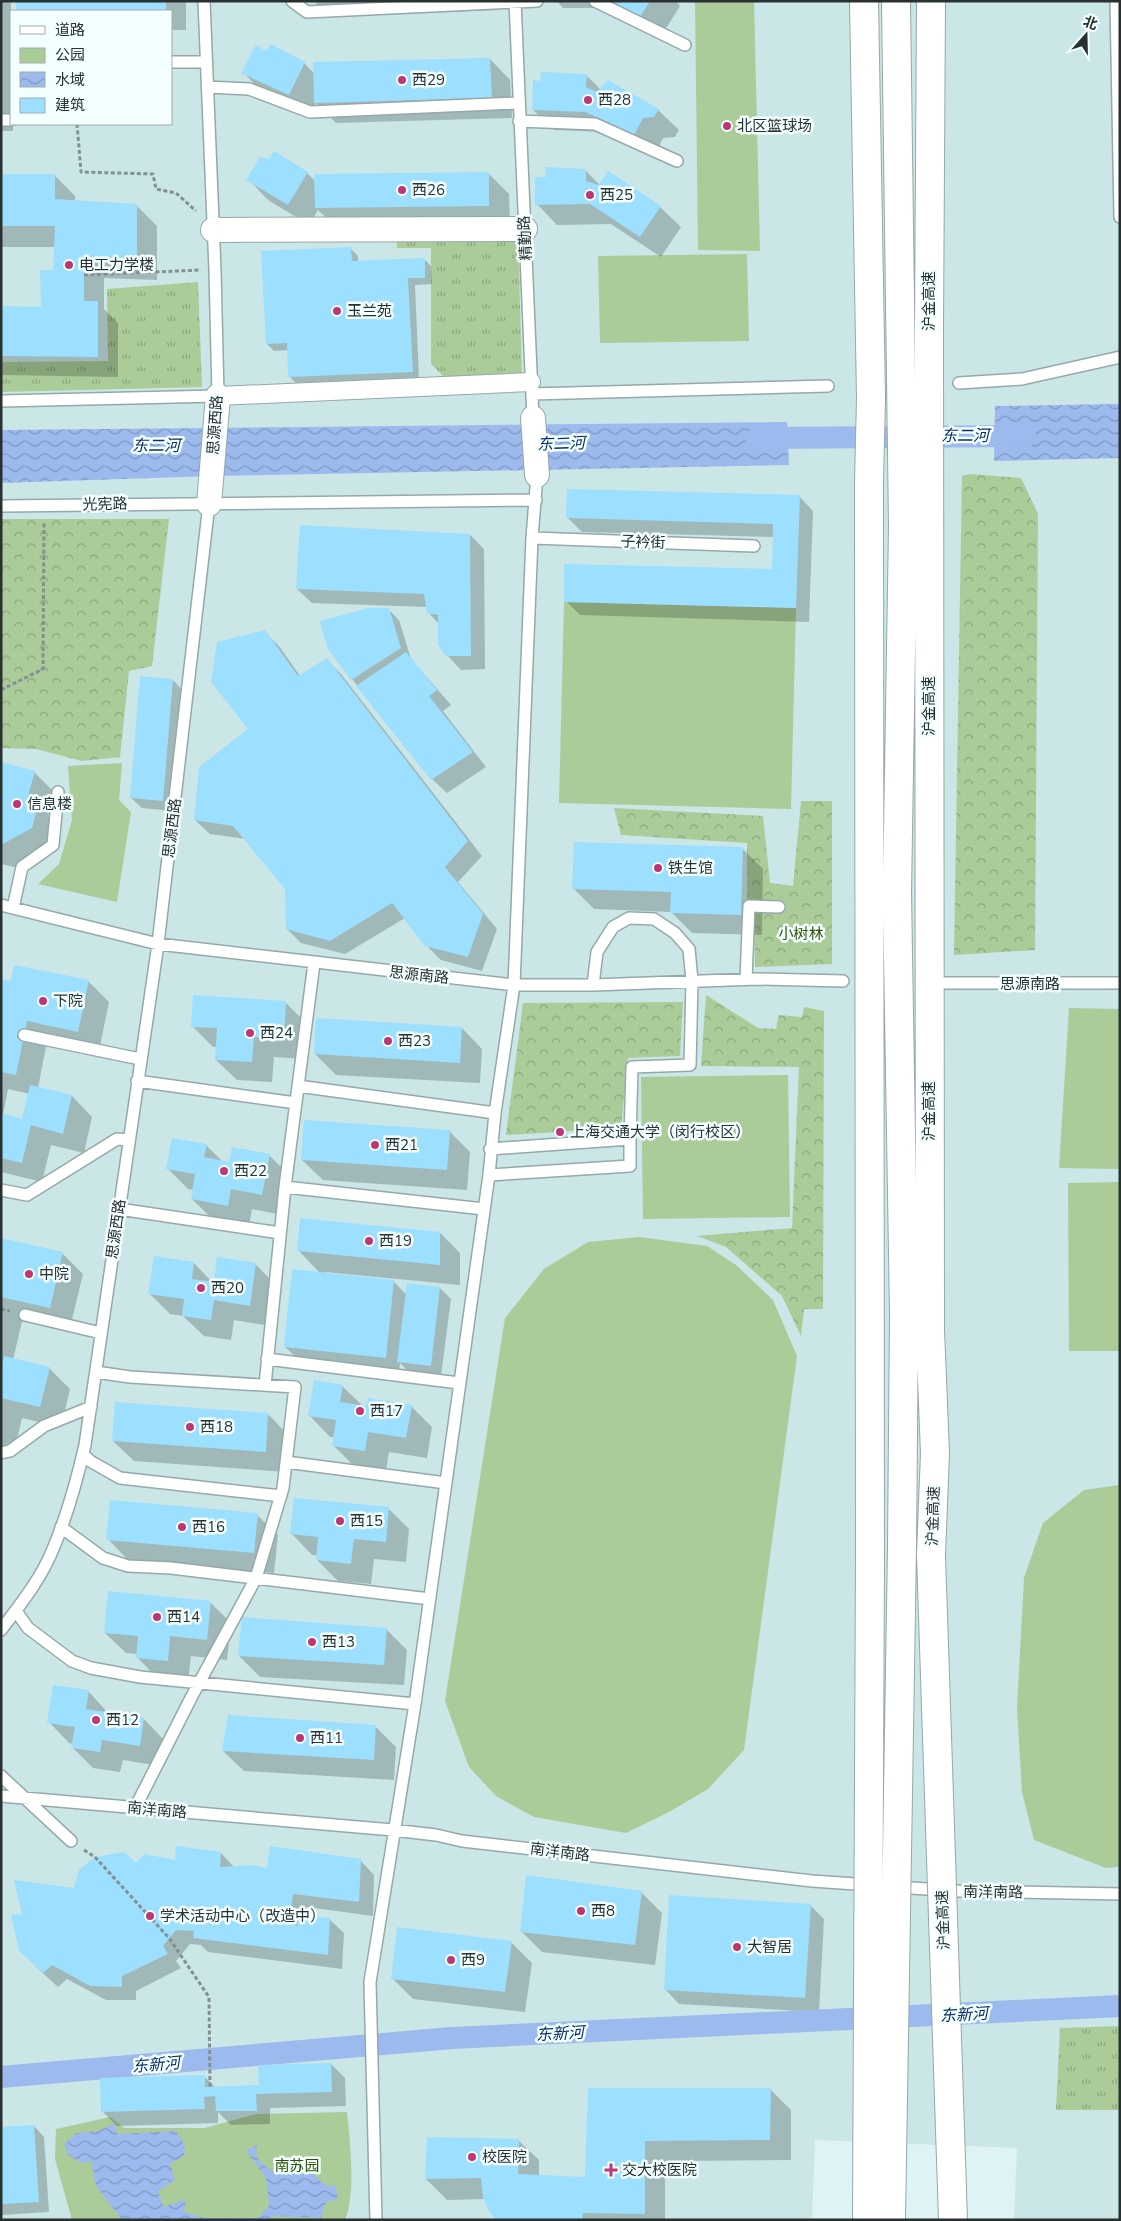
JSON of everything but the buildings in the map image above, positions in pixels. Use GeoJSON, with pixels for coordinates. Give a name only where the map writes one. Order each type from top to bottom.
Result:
{"type":"FeatureCollection","features":[{"type":"Feature","properties":{"kind":"highway"},"geometry":{"type":"LineString","coordinates":[[864,1],[871,398],[869,482],[870,1556],[867,2220]]}},
{"type":"Feature","properties":{"kind":"highway","name":"沪金高速"},"geometry":{"type":"LineString","coordinates":[[891,2220],[904,1314],[897,893],[902,488],[896,1]]}},
{"type":"Feature","properties":{"kind":"highway","name":"沪金高速"},"geometry":{"type":"LineString","coordinates":[[931,1],[929,390],[930,1330],[934,1453],[932,1555],[953,2220]]}},
{"type":"Feature","properties":{"kind":"street"},"geometry":{"type":"LineString","coordinates":[[213,230],[525,229]]}},
{"type":"Feature","properties":{"kind":"street"},"geometry":{"type":"LineString","coordinates":[[218,396],[531,388]]}},
{"type":"Feature","properties":{"kind":"street","name":"思源西路"},"geometry":{"type":"LineString","coordinates":[[210,498],[218,396]]}},
{"type":"Feature","properties":{"kind":"street","name":"精勤路"},"geometry":{"type":"LineString","coordinates":[[533,418],[536,475]]}},
{"type":"Feature","properties":{"kind":"lane","name":"思源西路"},"geometry":{"type":"LineString","coordinates":[[204,1],[218,396]]}},
{"type":"Feature","properties":{"kind":"lane"},"geometry":{"type":"LineString","coordinates":[[292,1],[307,12],[537,1]]}},
{"type":"Feature","properties":{"kind":"lane"},"geometry":{"type":"LineString","coordinates":[[595,1],[685,45]]}},
{"type":"Feature","properties":{"kind":"lane"},"geometry":{"type":"LineString","coordinates":[[1116,1],[1118,18],[1120,217]]}},
{"type":"Feature","properties":{"kind":"lane","name":"精勤路"},"geometry":{"type":"LineString","coordinates":[[515,2],[533,418]]}},
{"type":"Feature","properties":{"kind":"lane"},"geometry":{"type":"LineString","coordinates":[[172,62],[206,62]]}},
{"type":"Feature","properties":{"kind":"lane"},"geometry":{"type":"LineString","coordinates":[[207,87],[249,89],[310,112],[518,103]]}},
{"type":"Feature","properties":{"kind":"lane"},"geometry":{"type":"LineString","coordinates":[[519,121],[595,124],[676,161]]}},
{"type":"Feature","properties":{"kind":"lane"},"geometry":{"type":"LineString","coordinates":[[959,382],[1022,379],[1120,357]]}},
{"type":"Feature","properties":{"kind":"lane"},"geometry":{"type":"LineString","coordinates":[[531,388],[828,386]]}},
{"type":"Feature","properties":{"kind":"lane"},"geometry":{"type":"LineString","coordinates":[[1,401],[218,396]]}},
{"type":"Feature","properties":{"kind":"lane"},"geometry":{"type":"LineString","coordinates":[[376,2220],[370,1982],[393,1830],[415,1704],[514,985],[536,475]]}},
{"type":"Feature","properties":{"kind":"lane","name":"思源西路"},"geometry":{"type":"LineString","coordinates":[[1,1630],[28,1596],[53,1550],[70,1502],[83,1454],[158,944],[210,498]]}},
{"type":"Feature","properties":{"kind":"lane","name":"光宪路"},"geometry":{"type":"LineString","coordinates":[[1,506],[115,504],[210,498],[536,500]]}},
{"type":"Feature","properties":{"kind":"lane","name":"子衿街"},"geometry":{"type":"LineString","coordinates":[[532,538],[754,546]]}},
{"type":"Feature","properties":{"kind":"lane"},"geometry":{"type":"LineString","coordinates":[[7,907],[22,867],[53,844],[58,792]]}},
{"type":"Feature","properties":{"kind":"lane"},"geometry":{"type":"LineString","coordinates":[[746,979],[749,906],[779,907]]}},
{"type":"Feature","properties":{"kind":"lane","name":"思源南路"},"geometry":{"type":"LineString","coordinates":[[7,907],[158,944],[514,985],[593,986],[746,979],[843,981]]}},
{"type":"Feature","properties":{"kind":"lane"},"geometry":{"type":"LineString","coordinates":[[489,1175],[630,1166],[632,1067],[690,1065],[692,981],[688,950],[675,933],[654,918],[630,918],[613,927],[597,952],[593,986]]}},
{"type":"Feature","properties":{"kind":"lane"},"geometry":{"type":"LineString","coordinates":[[265,1385],[285,1187],[314,963]]}},
{"type":"Feature","properties":{"kind":"lane","name":"思源南路"},"geometry":{"type":"LineString","coordinates":[[941,983],[1120,983]]}},
{"type":"Feature","properties":{"kind":"lane"},"geometry":{"type":"LineString","coordinates":[[24,1035],[140,1059]]}},
{"type":"Feature","properties":{"kind":"lane"},"geometry":{"type":"LineString","coordinates":[[137,1081],[296,1102]]}},
{"type":"Feature","properties":{"kind":"lane"},"geometry":{"type":"LineString","coordinates":[[298,1086],[495,1113]]}},
{"type":"Feature","properties":{"kind":"lane"},"geometry":{"type":"LineString","coordinates":[[1,1190],[27,1195],[117,1139],[129,1140]]}},
{"type":"Feature","properties":{"kind":"lane"},"geometry":{"type":"LineString","coordinates":[[490,1149],[630,1140]]}},
{"type":"Feature","properties":{"kind":"lane"},"geometry":{"type":"LineString","coordinates":[[285,1187],[484,1209]]}},
{"type":"Feature","properties":{"kind":"lane"},"geometry":{"type":"LineString","coordinates":[[119,1209],[280,1233]]}},
{"type":"Feature","properties":{"kind":"lane"},"geometry":{"type":"LineString","coordinates":[[24,1315],[102,1333]]}},
{"type":"Feature","properties":{"kind":"lane"},"geometry":{"type":"LineString","coordinates":[[267,1359],[459,1383]]}},
{"type":"Feature","properties":{"kind":"lane"},"geometry":{"type":"LineString","coordinates":[[96,1372],[130,1377],[295,1387],[281,1496],[256,1578],[199,1682],[135,1808]]}},
{"type":"Feature","properties":{"kind":"lane"},"geometry":{"type":"LineString","coordinates":[[1,1453],[10,1451],[44,1426],[91,1407]]}},
{"type":"Feature","properties":{"kind":"lane"},"geometry":{"type":"LineString","coordinates":[[83,1454],[90,1461],[120,1478],[281,1496]]}},
{"type":"Feature","properties":{"kind":"lane"},"geometry":{"type":"LineString","coordinates":[[286,1462],[446,1484]]}},
{"type":"Feature","properties":{"kind":"lane"},"geometry":{"type":"LineString","coordinates":[[61,1527],[103,1558],[128,1566],[171,1568],[430,1599]]}},
{"type":"Feature","properties":{"kind":"lane"},"geometry":{"type":"LineString","coordinates":[[16,1611],[28,1628],[72,1662],[91,1668],[140,1677],[415,1704]]}},
{"type":"Feature","properties":{"kind":"lane"},"geometry":{"type":"LineString","coordinates":[[1,1776],[71,1841]]}},
{"type":"Feature","properties":{"kind":"lane","name":"南洋南路"},"geometry":{"type":"LineString","coordinates":[[1,1796],[393,1830],[436,1835],[462,1841],[812,1881],[958,1892],[1120,1894]]}},
{"type":"Feature","properties":{"kind":"path"},"geometry":{"type":"LineString","coordinates":[[77,125],[81,172],[153,174],[156,190],[176,194],[194,208],[213,230]]}},
{"type":"Feature","properties":{"kind":"path"},"geometry":{"type":"LineString","coordinates":[[84,275],[215,270]]}},
{"type":"Feature","properties":{"kind":"path"},"geometry":{"type":"LineString","coordinates":[[1,690],[43,669],[45,506]]}},
{"type":"Feature","properties":{"kind":"path"},"geometry":{"type":"LineString","coordinates":[[71,1841],[95,1857],[169,1938],[209,1997],[210,2087]]}},
{"type":"Feature","properties":{"kind":"shaded area","name":"上海交通大学（闵行校区）"},"geometry":{"type":"Polygon","coordinates":[[[1,1],[1120,1],[1120,2220],[1014,2220],[1017,2148],[815,2140],[812,2220],[1,2220],[1,1]]]}},
{"type":"Feature","properties":{"kind":"green space","name":"北区篮球场"},"geometry":{"type":"Polygon","coordinates":[[[695,1],[754,1],[760,251],[698,250],[695,1]]]}},
{"type":"Feature","properties":{"kind":"green space"},"geometry":{"type":"Polygon","coordinates":[[[518,233],[522,376],[445,378],[431,364],[431,248],[397,248],[396,235],[518,233]]]}},
{"type":"Feature","properties":{"kind":"green space"},"geometry":{"type":"Polygon","coordinates":[[[747,254],[749,341],[600,343],[598,256],[747,254]]]}},
{"type":"Feature","properties":{"kind":"green space"},"geometry":{"type":"Polygon","coordinates":[[[198,282],[202,387],[1,392],[1,362],[108,361],[107,289],[198,282]]]}},
{"type":"Feature","properties":{"kind":"green space"},"geometry":{"type":"Polygon","coordinates":[[[970,474],[1021,478],[1038,514],[1035,950],[954,955],[962,476],[970,474]]]}},
{"type":"Feature","properties":{"kind":"green space"},"geometry":{"type":"Polygon","coordinates":[[[1,519],[169,519],[152,666],[129,671],[120,757],[82,761],[36,749],[1,748],[1,519]]]}},
{"type":"Feature","properties":{"kind":"green space"},"geometry":{"type":"Polygon","coordinates":[[[564,602],[796,608],[791,809],[559,803],[564,602]]]}},
{"type":"Feature","properties":{"kind":"green space"},"geometry":{"type":"Polygon","coordinates":[[[122,763],[119,800],[131,812],[117,902],[38,884],[59,864],[72,820],[68,766],[122,763]]]}},
{"type":"Feature","properties":{"kind":"green space","name":"小树林"},"geometry":{"type":"Polygon","coordinates":[[[801,801],[832,801],[832,964],[755,967],[754,911],[782,909],[784,903],[747,899],[747,843],[621,835],[614,808],[763,816],[770,883],[793,886],[801,801]]]}},
{"type":"Feature","properties":{"kind":"green space"},"geometry":{"type":"Polygon","coordinates":[[[706,995],[758,1028],[776,1029],[779,1015],[802,1017],[804,1007],[824,1011],[823,1309],[804,1309],[801,1336],[782,1296],[726,1247],[697,1236],[792,1228],[799,1067],[701,1066],[706,995]]]}},
{"type":"Feature","properties":{"kind":"green space"},"geometry":{"type":"Polygon","coordinates":[[[683,1002],[680,1056],[628,1058],[621,1128],[506,1135],[523,1003],[683,1002]]]}},
{"type":"Feature","properties":{"kind":"green space"},"geometry":{"type":"Polygon","coordinates":[[[1069,1008],[1120,1009],[1120,1169],[1059,1168],[1069,1008]]]}},
{"type":"Feature","properties":{"kind":"green space"},"geometry":{"type":"Polygon","coordinates":[[[788,1075],[790,1217],[643,1219],[641,1077],[788,1075]]]}},
{"type":"Feature","properties":{"kind":"green space"},"geometry":{"type":"Polygon","coordinates":[[[1120,1182],[1120,1351],[1069,1351],[1068,1183],[1120,1182]]]}},
{"type":"Feature","properties":{"kind":"green space"},"geometry":{"type":"Polygon","coordinates":[[[639,1237],[707,1246],[736,1265],[773,1300],[797,1356],[744,1750],[708,1789],[669,1812],[626,1833],[534,1817],[496,1796],[469,1767],[445,1701],[505,1318],[544,1269],[588,1242],[639,1237]]]}},
{"type":"Feature","properties":{"kind":"green space"},"geometry":{"type":"Polygon","coordinates":[[[1120,1485],[1120,1867],[1106,1868],[1034,1840],[1022,1792],[1017,1707],[1024,1578],[1043,1523],[1084,1490],[1120,1485]]]}},
{"type":"Feature","properties":{"kind":"green space"},"geometry":{"type":"Polygon","coordinates":[[[1120,2026],[1120,2110],[1056,2110],[1060,2028],[1120,2026]]]}},
{"type":"Feature","properties":{"kind":"green space","name":"南苏园"},"geometry":{"type":"Polygon","coordinates":[[[347,2112],[351,2152],[351,2182],[345,2220],[72,2220],[55,2159],[56,2129],[110,2117],[124,2128],[204,2128],[257,2114],[347,2112]]]}},
{"type":"Feature","properties":{"kind":"water"},"geometry":{"type":"Polygon","coordinates":[[[1120,404],[1120,458],[994,461],[995,406],[1120,404]]]}},
{"type":"Feature","properties":{"kind":"water"},"geometry":{"type":"Polygon","coordinates":[[[787,422],[789,465],[214,476],[1,483],[1,430],[787,422]]]}},
{"type":"Feature","properties":{"kind":"water"},"geometry":{"type":"Polygon","coordinates":[[[115,2123],[117,2134],[176,2131],[185,2145],[184,2156],[170,2164],[175,2180],[158,2191],[164,2207],[186,2199],[184,2212],[205,2218],[258,2218],[269,2205],[266,2178],[246,2150],[257,2145],[256,2156],[267,2168],[286,2174],[293,2174],[308,2169],[326,2186],[335,2185],[338,2199],[326,2202],[321,2218],[274,2216],[267,2220],[122,2220],[96,2186],[91,2161],[82,2163],[68,2155],[64,2144],[77,2133],[98,2131],[115,2123]]]}},
{"type":"Feature","properties":{"kind":"waterway","name":"东二河"},"geometry":{"type":"LineString","coordinates":[[757,438],[1025,436]]}},
{"type":"Feature","properties":{"kind":"waterway","name":"东新河"},"geometry":{"type":"LineString","coordinates":[[1,2077],[452,2038],[1120,2006]]}},
{"type":"Feature","properties":{"kind":"place","name":"西29"},"geometry":{"type":"Point","coordinates":[402,80]}},
{"type":"Feature","properties":{"kind":"place","name":"西28"},"geometry":{"type":"Point","coordinates":[588,100]}},
{"type":"Feature","properties":{"kind":"place","name":"北区篮球场"},"geometry":{"type":"Point","coordinates":[727,126]}},
{"type":"Feature","properties":{"kind":"place","name":"西26"},"geometry":{"type":"Point","coordinates":[402,190]}},
{"type":"Feature","properties":{"kind":"place","name":"西25"},"geometry":{"type":"Point","coordinates":[590,195]}},
{"type":"Feature","properties":{"kind":"place","name":"电工力学楼"},"geometry":{"type":"Point","coordinates":[69,265]}},
{"type":"Feature","properties":{"kind":"place","name":"玉兰苑"},"geometry":{"type":"Point","coordinates":[337,311]}},
{"type":"Feature","properties":{"kind":"place","name":"信息楼"},"geometry":{"type":"Point","coordinates":[17,804]}},
{"type":"Feature","properties":{"kind":"place","name":"铁生馆"},"geometry":{"type":"Point","coordinates":[658,868]}},
{"type":"Feature","properties":{"kind":"place","name":"下院"},"geometry":{"type":"Point","coordinates":[43,1001]}},
{"type":"Feature","properties":{"kind":"place","name":"西24"},"geometry":{"type":"Point","coordinates":[250,1033]}},
{"type":"Feature","properties":{"kind":"place","name":"西23"},"geometry":{"type":"Point","coordinates":[388,1041]}},
{"type":"Feature","properties":{"kind":"place","name":"上海交通大学（闵行校区）"},"geometry":{"type":"Point","coordinates":[560,1132]}},
{"type":"Feature","properties":{"kind":"place","name":"西21"},"geometry":{"type":"Point","coordinates":[375,1145]}},
{"type":"Feature","properties":{"kind":"place","name":"西22"},"geometry":{"type":"Point","coordinates":[224,1171]}},
{"type":"Feature","properties":{"kind":"place","name":"西19"},"geometry":{"type":"Point","coordinates":[369,1241]}},
{"type":"Feature","properties":{"kind":"place","name":"中院"},"geometry":{"type":"Point","coordinates":[29,1274]}},
{"type":"Feature","properties":{"kind":"place","name":"西20"},"geometry":{"type":"Point","coordinates":[201,1288]}},
{"type":"Feature","properties":{"kind":"place","name":"西17"},"geometry":{"type":"Point","coordinates":[360,1411]}},
{"type":"Feature","properties":{"kind":"place","name":"西18"},"geometry":{"type":"Point","coordinates":[190,1427]}},
{"type":"Feature","properties":{"kind":"place","name":"西15"},"geometry":{"type":"Point","coordinates":[340,1521]}},
{"type":"Feature","properties":{"kind":"place","name":"西16"},"geometry":{"type":"Point","coordinates":[182,1527]}},
{"type":"Feature","properties":{"kind":"place","name":"西14"},"geometry":{"type":"Point","coordinates":[157,1617]}},
{"type":"Feature","properties":{"kind":"place","name":"西13"},"geometry":{"type":"Point","coordinates":[312,1642]}},
{"type":"Feature","properties":{"kind":"place","name":"西12"},"geometry":{"type":"Point","coordinates":[96,1720]}},
{"type":"Feature","properties":{"kind":"place","name":"西11"},"geometry":{"type":"Point","coordinates":[300,1738]}},
{"type":"Feature","properties":{"kind":"place","name":"西8"},"geometry":{"type":"Point","coordinates":[581,1911]}},
{"type":"Feature","properties":{"kind":"place","name":"学术活动中心（改造中）"},"geometry":{"type":"Point","coordinates":[150,1916]}},
{"type":"Feature","properties":{"kind":"place","name":"大智居"},"geometry":{"type":"Point","coordinates":[737,1947]}},
{"type":"Feature","properties":{"kind":"place","name":"西9"},"geometry":{"type":"Point","coordinates":[451,1960]}},
{"type":"Feature","properties":{"kind":"place","name":"校医院"},"geometry":{"type":"Point","coordinates":[472,2157]}},
{"type":"Feature","properties":{"kind":"place","name":"交大校医院"},"geometry":{"type":"Point","coordinates":[611,2170]}}]}
